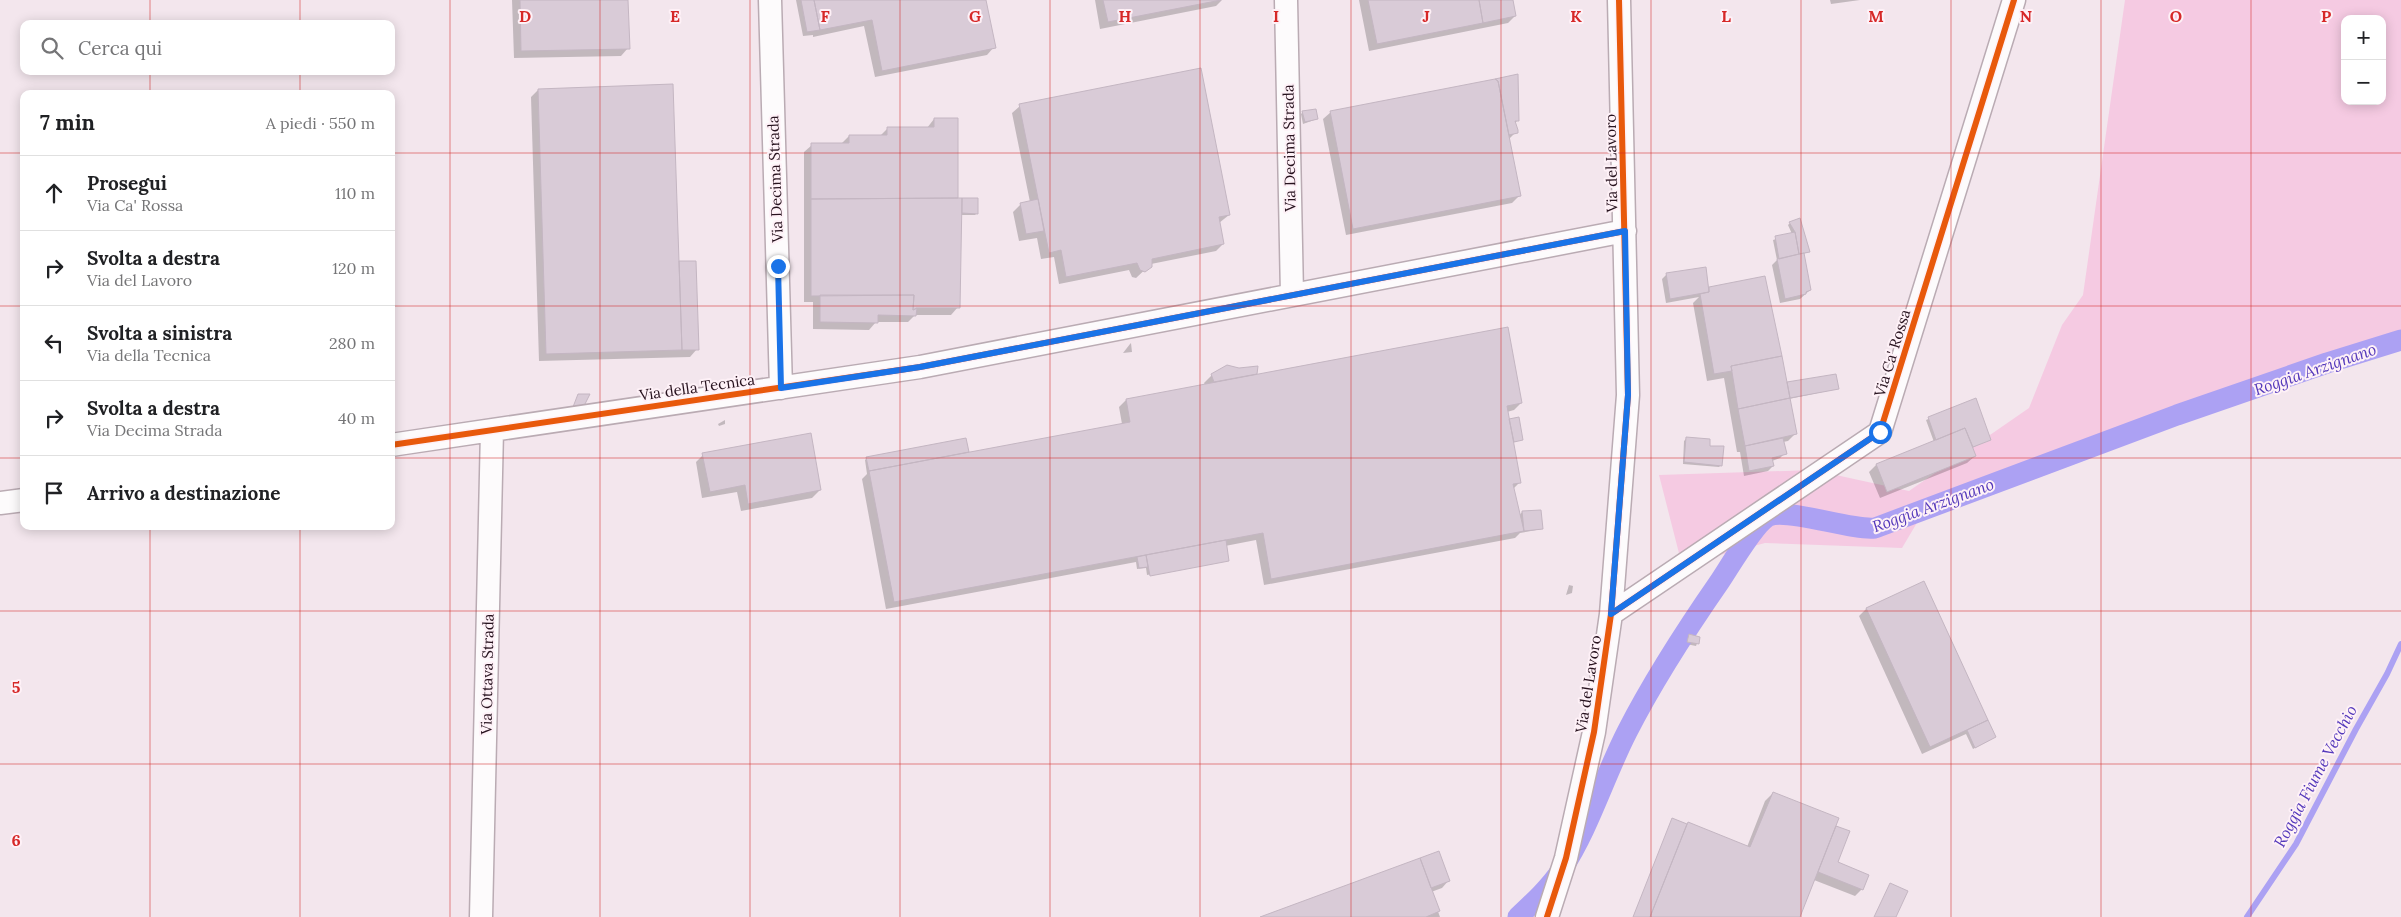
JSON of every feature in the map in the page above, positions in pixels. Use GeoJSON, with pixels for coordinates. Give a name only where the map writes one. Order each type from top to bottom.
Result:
{"type":"FeatureCollection","features":[{"type":"Feature","properties":{"kind":"street","name":"Via Decima Strada"},"geometry":{"type":"LineString","coordinates":[[770,0],[781,388]]}},
{"type":"Feature","properties":{"kind":"street","name":"Via Decima Strada"},"geometry":{"type":"LineString","coordinates":[[1286,0],[1292,296]]}},
{"type":"Feature","properties":{"kind":"street","name":"Via del Lavoro"},"geometry":{"type":"LineString","coordinates":[[1547,917],[1566,858],[1594,732],[1611,614],[1628,395],[1619,0]]}},
{"type":"Feature","properties":{"kind":"street","name":"Via Ca' Rossa"},"geometry":{"type":"LineString","coordinates":[[1611,614],[1880,432],[2014,0]]}},
{"type":"Feature","properties":{"kind":"street","name":"Via della Tecnica"},"geometry":{"type":"LineString","coordinates":[[395,444],[920,367],[1625,231]]}},
{"type":"Feature","properties":{"kind":"street","name":"Via Ottava Strada"},"geometry":{"type":"LineString","coordinates":[[482,917],[492,430]]}},
{"type":"Feature","properties":{"kind":"street"},"geometry":{"type":"LineString","coordinates":[[0,503],[20,500]]}},
{"type":"Feature","properties":{"kind":"shaded area"},"geometry":{"type":"Polygon","coordinates":[[[2125,0],[2401,0],[2401,346],[2292,375],[1921,516],[1902,548],[1765,543],[1682,565],[1659,475],[1813,470],[1909,491],[2029,408],[2062,325],[2083,295],[2125,0]]]}},
{"type":"Feature","properties":{"kind":"building"},"geometry":{"type":"Polygon","coordinates":[[[520,0],[628,0],[630,49],[521,51],[520,0]]]}},
{"type":"Feature","properties":{"kind":"building"},"geometry":{"type":"Polygon","coordinates":[[[801,0],[814,0],[820,30],[807,32],[801,0]]]}},
{"type":"Feature","properties":{"kind":"building"},"geometry":{"type":"Polygon","coordinates":[[[814,0],[986,0],[996,48],[882,71],[872,20],[820,30],[814,0]]]}},
{"type":"Feature","properties":{"kind":"building"},"geometry":{"type":"Polygon","coordinates":[[[1103,0],[1221,0],[1108,22],[1103,0]]]}},
{"type":"Feature","properties":{"kind":"building"},"geometry":{"type":"Polygon","coordinates":[[[1368,0],[1479,0],[1483,23],[1377,44],[1368,0]]]}},
{"type":"Feature","properties":{"kind":"building"},"geometry":{"type":"Polygon","coordinates":[[[1479,0],[1513,0],[1516,16],[1483,23],[1479,0]]]}},
{"type":"Feature","properties":{"kind":"building"},"geometry":{"type":"Polygon","coordinates":[[[1201,68],[1230,215],[1219,217],[1224,244],[1152,259],[1152,267],[1145,272],[1140,270],[1137,263],[1066,277],[1061,250],[1049,253],[1019,104],[1201,68]]]}},
{"type":"Feature","properties":{"kind":"building"},"geometry":{"type":"Polygon","coordinates":[[[1518,74],[1519,121],[1515,121],[1518,133],[1509,135],[1498,81],[1495,79],[1518,74]]]}},
{"type":"Feature","properties":{"kind":"building"},"geometry":{"type":"Polygon","coordinates":[[[1495,79],[1498,81],[1521,196],[1353,229],[1330,111],[1495,79]]]}},
{"type":"Feature","properties":{"kind":"building"},"geometry":{"type":"Polygon","coordinates":[[[673,84],[682,350],[546,354],[538,89],[673,84]]]}},
{"type":"Feature","properties":{"kind":"building"},"geometry":{"type":"Polygon","coordinates":[[[1316,109],[1318,119],[1305,122],[1302,111],[1316,109]]]}},
{"type":"Feature","properties":{"kind":"building"},"geometry":{"type":"Polygon","coordinates":[[[934,118],[958,118],[958,198],[811,199],[811,143],[849,143],[849,135],[887,135],[887,127],[934,127],[934,118]]]}},
{"type":"Feature","properties":{"kind":"building"},"geometry":{"type":"Polygon","coordinates":[[[962,198],[960,308],[917,308],[913,310],[914,295],[811,296],[811,199],[962,198]]]}},
{"type":"Feature","properties":{"kind":"building"},"geometry":{"type":"Polygon","coordinates":[[[962,198],[978,198],[978,214],[962,213],[962,198]]]}},
{"type":"Feature","properties":{"kind":"building"},"geometry":{"type":"Polygon","coordinates":[[[1038,199],[1044,231],[1026,234],[1020,203],[1038,199]]]}},
{"type":"Feature","properties":{"kind":"building"},"geometry":{"type":"Polygon","coordinates":[[[1800,218],[1810,252],[1799,254],[1795,232],[1789,222],[1800,218]]]}},
{"type":"Feature","properties":{"kind":"building"},"geometry":{"type":"Polygon","coordinates":[[[1795,232],[1799,254],[1779,259],[1775,236],[1795,232]]]}},
{"type":"Feature","properties":{"kind":"building"},"geometry":{"type":"Polygon","coordinates":[[[1804,253],[1811,290],[1806,292],[1806,294],[1785,299],[1777,259],[1804,253]]]}},
{"type":"Feature","properties":{"kind":"building"},"geometry":{"type":"Polygon","coordinates":[[[679,261],[696,261],[699,350],[682,350],[679,261]]]}},
{"type":"Feature","properties":{"kind":"building"},"geometry":{"type":"Polygon","coordinates":[[[1706,267],[1709,292],[1670,299],[1666,273],[1706,267]]]}},
{"type":"Feature","properties":{"kind":"building"},"geometry":{"type":"Polygon","coordinates":[[[1765,276],[1782,356],[1731,366],[1732,371],[1714,374],[1700,294],[1709,292],[1709,287],[1765,276]]]}},
{"type":"Feature","properties":{"kind":"building"},"geometry":{"type":"Polygon","coordinates":[[[820,295],[914,295],[913,310],[917,308],[916,316],[878,315],[878,323],[820,322],[820,295]]]}},
{"type":"Feature","properties":{"kind":"building"},"geometry":{"type":"Polygon","coordinates":[[[1508,327],[1522,403],[1507,406],[1521,483],[1513,484],[1524,531],[1271,579],[1263,533],[894,602],[869,471],[1130,422],[1126,399],[1508,327]]]}},
{"type":"Feature","properties":{"kind":"building"},"geometry":{"type":"Polygon","coordinates":[[[1782,356],[1790,398],[1738,409],[1731,366],[1782,356]]]}},
{"type":"Feature","properties":{"kind":"building"},"geometry":{"type":"Polygon","coordinates":[[[1227,365],[1239,368],[1258,366],[1257,374],[1214,382],[1211,374],[1227,365]]]}},
{"type":"Feature","properties":{"kind":"building"},"geometry":{"type":"Polygon","coordinates":[[[1836,374],[1839,389],[1790,398],[1787,382],[1836,374]]]}},
{"type":"Feature","properties":{"kind":"building"},"geometry":{"type":"Polygon","coordinates":[[[578,394],[590,394],[584,406],[573,407],[578,394]]]}},
{"type":"Feature","properties":{"kind":"building"},"geometry":{"type":"Polygon","coordinates":[[[1790,398],[1797,434],[1745,446],[1738,409],[1790,398]]]}},
{"type":"Feature","properties":{"kind":"building"},"geometry":{"type":"Polygon","coordinates":[[[1976,398],[1991,440],[1973,447],[1965,428],[1936,440],[1928,417],[1976,398]]]}},
{"type":"Feature","properties":{"kind":"building"},"geometry":{"type":"Polygon","coordinates":[[[1519,417],[1523,440],[1514,442],[1509,419],[1519,417]]]}},
{"type":"Feature","properties":{"kind":"building"},"geometry":{"type":"Polygon","coordinates":[[[1965,428],[1976,456],[1887,492],[1876,464],[1965,428]]]}},
{"type":"Feature","properties":{"kind":"building"},"geometry":{"type":"Polygon","coordinates":[[[811,433],[821,490],[748,504],[745,485],[710,492],[702,453],[811,433]]]}},
{"type":"Feature","properties":{"kind":"building"},"geometry":{"type":"Polygon","coordinates":[[[1686,437],[1710,439],[1710,446],[1724,446],[1722,466],[1684,462],[1686,437]]]}},
{"type":"Feature","properties":{"kind":"building"},"geometry":{"type":"Polygon","coordinates":[[[966,438],[969,452],[869,471],[866,457],[966,438]]]}},
{"type":"Feature","properties":{"kind":"building"},"geometry":{"type":"Polygon","coordinates":[[[1783,438],[1787,454],[1772,458],[1774,466],[1749,471],[1745,446],[1783,438]]]}},
{"type":"Feature","properties":{"kind":"building"},"geometry":{"type":"Polygon","coordinates":[[[1541,510],[1543,529],[1524,531],[1522,511],[1541,510]]]}},
{"type":"Feature","properties":{"kind":"building"},"geometry":{"type":"Polygon","coordinates":[[[1226,540],[1229,561],[1150,576],[1146,555],[1226,540]]]}},
{"type":"Feature","properties":{"kind":"building"},"geometry":{"type":"Polygon","coordinates":[[[1146,555],[1148,567],[1139,568],[1137,557],[1146,555]]]}},
{"type":"Feature","properties":{"kind":"building"},"geometry":{"type":"Polygon","coordinates":[[[1924,581],[1988,720],[1930,747],[1866,608],[1924,581]]]}},
{"type":"Feature","properties":{"kind":"building"},"geometry":{"type":"Polygon","coordinates":[[[1689,634],[1700,637],[1699,644],[1687,642],[1689,634]]]}},
{"type":"Feature","properties":{"kind":"building"},"geometry":{"type":"Polygon","coordinates":[[[1988,720],[1996,737],[1975,748],[1967,730],[1988,720]]]}},
{"type":"Feature","properties":{"kind":"building"},"geometry":{"type":"Polygon","coordinates":[[[1773,792],[1839,818],[1800,917],[1650,917],[1688,822],[1750,847],[1773,792]]]}},
{"type":"Feature","properties":{"kind":"building"},"geometry":{"type":"Polygon","coordinates":[[[1672,818],[1687,824],[1650,917],[1633,917],[1672,818]]]}},
{"type":"Feature","properties":{"kind":"building"},"geometry":{"type":"Polygon","coordinates":[[[1836,826],[1850,831],[1838,862],[1869,875],[1863,890],[1818,872],[1836,826]]]}},
{"type":"Feature","properties":{"kind":"building"},"geometry":{"type":"Polygon","coordinates":[[[1439,851],[1450,881],[1431,888],[1420,858],[1439,851]]]}},
{"type":"Feature","properties":{"kind":"building"},"geometry":{"type":"Polygon","coordinates":[[[1420,858],[1440,911],[1426,917],[1260,917],[1420,858]]]}},
{"type":"Feature","properties":{"kind":"building"},"geometry":{"type":"Polygon","coordinates":[[[1890,883],[1908,891],[1896,917],[1874,917],[1890,883]]]}},
{"type":"Feature","properties":{"kind":"waterway","name":"Roggia Arzignano"},"geometry":{"type":"LineString","coordinates":[[1518,917],[1547,888],[1572,853],[1627,732],[1659,674],[1742,546],[1767,517],[1776,514],[1802,516],[1850,526],[1875,528],[2177,415],[2327,363],[2401,340]]}},
{"type":"Feature","properties":{"kind":"waterway","name":"Roggia Fiume Vecchio"},"geometry":{"type":"LineString","coordinates":[[2247,917],[2296,844],[2387,674],[2401,644]]}},
{"type":"Feature","properties":{"kind":"cycle path"},"geometry":{"type":"LineString","coordinates":[[1547,917],[1566,858],[1594,732],[1611,614],[1628,395],[1619,0]]}},
{"type":"Feature","properties":{"kind":"cycle path"},"geometry":{"type":"LineString","coordinates":[[1611,614],[1880,432],[2014,0]]}},
{"type":"Feature","properties":{"kind":"cycle path"},"geometry":{"type":"LineString","coordinates":[[395,444],[920,367],[1625,231]]}},
{"type":"Feature","properties":{"kind":"route"},"geometry":{"type":"LineString","coordinates":[[778,266],[781,388],[920,367],[1625,231],[1628,395],[1611,614],[1880,432]]}}]}
